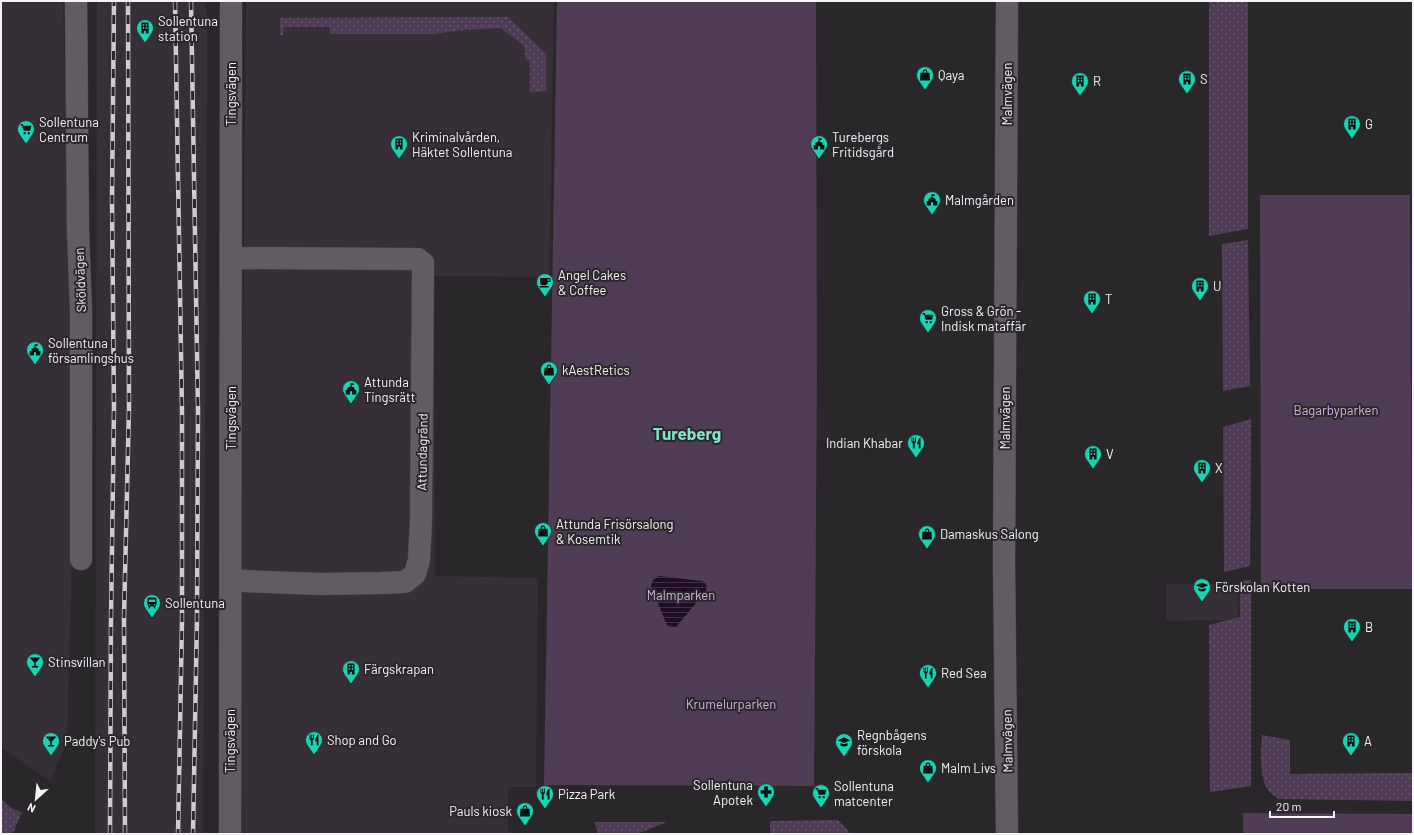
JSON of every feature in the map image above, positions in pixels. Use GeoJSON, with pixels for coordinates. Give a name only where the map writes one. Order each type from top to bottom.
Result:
{"type":"FeatureCollection","features":[{"type":"Feature","properties":{"kind":"street","name":"Sköldvägen"},"geometry":{"type":"LineString","coordinates":[[76,1],[78,231],[82,310],[81,558]]}},
{"type":"Feature","properties":{"kind":"street","name":"Tingsvägen"},"geometry":{"type":"LineString","coordinates":[[230,834],[231,1]]}},
{"type":"Feature","properties":{"kind":"street","name":"Malmvägen"},"geometry":{"type":"LineString","coordinates":[[1007,1],[1004,564],[1007,834]]}},
{"type":"Feature","properties":{"kind":"street","name":"Attundagränd"},"geometry":{"type":"LineString","coordinates":[[231,258],[418,259],[423,263],[423,302],[421,521],[419,560],[415,574],[405,582],[382,583],[320,584],[244,581],[231,579]]}},
{"type":"Feature","properties":{"kind":"shaded area"},"geometry":{"type":"Polygon","coordinates":[[[1,1],[63,1],[74,469],[67,742],[50,781],[1,747],[1,1]]]}},
{"type":"Feature","properties":{"kind":"shaded area"},"geometry":{"type":"Polygon","coordinates":[[[97,1],[206,1],[203,834],[95,834],[97,1]]]}},
{"type":"Feature","properties":{"kind":"shaded area"},"geometry":{"type":"Polygon","coordinates":[[[246,1],[554,1],[549,277],[434,276],[435,576],[538,578],[536,787],[508,787],[508,834],[239,834],[246,1]]]}},
{"type":"Feature","properties":{"kind":"shaded area"},"geometry":{"type":"Polygon","coordinates":[[[659,576],[702,581],[706,585],[706,591],[676,627],[668,626],[666,623],[651,586],[653,580],[659,576]]]}},
{"type":"Feature","properties":{"kind":"shaded area","name":"Förskolan Kotten"},"geometry":{"type":"Polygon","coordinates":[[[1166,584],[1237,584],[1238,620],[1166,621],[1166,584]]]}},
{"type":"Feature","properties":{"kind":"green space","name":"Malmparken"},"geometry":{"type":"Polygon","coordinates":[[[557,1],[816,1],[817,378],[814,786],[544,785],[557,1]]]}},
{"type":"Feature","properties":{"kind":"green space"},"geometry":{"type":"Polygon","coordinates":[[[1209,1],[1248,1],[1248,229],[1209,236],[1209,1]]]}},
{"type":"Feature","properties":{"kind":"green space"},"geometry":{"type":"Polygon","coordinates":[[[508,17],[546,54],[546,91],[530,92],[530,61],[526,60],[524,46],[501,28],[463,30],[434,34],[330,34],[330,27],[284,27],[283,35],[280,35],[280,18],[508,17]]]}},
{"type":"Feature","properties":{"kind":"green space","name":"Bagarbyparken"},"geometry":{"type":"Polygon","coordinates":[[[1260,195],[1410,195],[1412,589],[1261,589],[1260,195]]]}},
{"type":"Feature","properties":{"kind":"green space"},"geometry":{"type":"Polygon","coordinates":[[[1248,240],[1250,386],[1223,391],[1222,244],[1248,240]]]}},
{"type":"Feature","properties":{"kind":"green space"},"geometry":{"type":"Polygon","coordinates":[[[1251,419],[1250,566],[1224,572],[1223,427],[1251,419]]]}},
{"type":"Feature","properties":{"kind":"green space"},"geometry":{"type":"Polygon","coordinates":[[[1251,580],[1251,786],[1210,792],[1209,625],[1240,617],[1240,581],[1251,580]]]}},
{"type":"Feature","properties":{"kind":"green space"},"geometry":{"type":"Polygon","coordinates":[[[1262,735],[1290,740],[1290,774],[1413,773],[1413,801],[1278,799],[1270,793],[1263,778],[1261,764],[1262,735]]]}},
{"type":"Feature","properties":{"kind":"green space"},"geometry":{"type":"Polygon","coordinates":[[[1,799],[13,809],[22,812],[13,833],[1,833],[1,799]]]}},
{"type":"Feature","properties":{"kind":"green space"},"geometry":{"type":"Polygon","coordinates":[[[1243,813],[1413,814],[1413,834],[1243,834],[1243,813]]]}},
{"type":"Feature","properties":{"kind":"green space"},"geometry":{"type":"Polygon","coordinates":[[[838,820],[849,832],[849,834],[770,834],[770,821],[838,820]]]}},
{"type":"Feature","properties":{"kind":"green space"},"geometry":{"type":"Polygon","coordinates":[[[594,822],[667,822],[637,834],[599,834],[594,822]]]}},
{"type":"Feature","properties":{"kind":"railway"},"geometry":{"type":"LineString","coordinates":[[110,834],[114,408],[112,200],[114,1]]}},
{"type":"Feature","properties":{"kind":"railway"},"geometry":{"type":"LineString","coordinates":[[125,834],[124,618],[129,408],[128,1]]}},
{"type":"Feature","properties":{"kind":"railway"},"geometry":{"type":"LineString","coordinates":[[175,1],[182,411],[182,621],[178,834]]}},
{"type":"Feature","properties":{"kind":"railway"},"geometry":{"type":"LineString","coordinates":[[191,1],[198,410],[197,618],[193,834]]}},
{"type":"Feature","properties":{"kind":"place","name":"Sollentuna station"},"geometry":{"type":"Point","coordinates":[145,43]}},
{"type":"Feature","properties":{"kind":"place","name":"Qaya"},"geometry":{"type":"Point","coordinates":[925,90]}},
{"type":"Feature","properties":{"kind":"place","name":"S"},"geometry":{"type":"Point","coordinates":[1187,94]}},
{"type":"Feature","properties":{"kind":"place","name":"R"},"geometry":{"type":"Point","coordinates":[1080,96]}},
{"type":"Feature","properties":{"kind":"place","name":"G"},"geometry":{"type":"Point","coordinates":[1352,139]}},
{"type":"Feature","properties":{"kind":"place","name":"Sollentuna Centrum"},"geometry":{"type":"Point","coordinates":[26,144]}},
{"type":"Feature","properties":{"kind":"place","name":"Kriminalvården, Häktet Sollentuna"},"geometry":{"type":"Point","coordinates":[399,159]}},
{"type":"Feature","properties":{"kind":"place","name":"Turebergs Fritidsgård"},"geometry":{"type":"Point","coordinates":[819,159]}},
{"type":"Feature","properties":{"kind":"place","name":"Malmgården"},"geometry":{"type":"Point","coordinates":[932,215]}},
{"type":"Feature","properties":{"kind":"place","name":"Angel Cakes & Coffee"},"geometry":{"type":"Point","coordinates":[545,297]}},
{"type":"Feature","properties":{"kind":"place","name":"U"},"geometry":{"type":"Point","coordinates":[1200,301]}},
{"type":"Feature","properties":{"kind":"place","name":"T"},"geometry":{"type":"Point","coordinates":[1092,314]}},
{"type":"Feature","properties":{"kind":"place","name":"Gross & Grön - Indisk mataffär"},"geometry":{"type":"Point","coordinates":[928,333]}},
{"type":"Feature","properties":{"kind":"place","name":"Sollentuna församlingshus"},"geometry":{"type":"Point","coordinates":[35,365]}},
{"type":"Feature","properties":{"kind":"place","name":"kAestRetics"},"geometry":{"type":"Point","coordinates":[549,385]}},
{"type":"Feature","properties":{"kind":"place","name":"Attunda Tingsrätt"},"geometry":{"type":"Point","coordinates":[351,404]}},
{"type":"Feature","properties":{"kind":"place","name":"Indian Khabar"},"geometry":{"type":"Point","coordinates":[916,458]}},
{"type":"Feature","properties":{"kind":"place","name":"V"},"geometry":{"type":"Point","coordinates":[1093,469]}},
{"type":"Feature","properties":{"kind":"place","name":"X"},"geometry":{"type":"Point","coordinates":[1202,483]}},
{"type":"Feature","properties":{"kind":"place","name":"Attunda Frisörsalong & Kosemtik"},"geometry":{"type":"Point","coordinates":[543,546]}},
{"type":"Feature","properties":{"kind":"place","name":"Damaskus Salong"},"geometry":{"type":"Point","coordinates":[927,549]}},
{"type":"Feature","properties":{"kind":"place","name":"Förskolan Kotten"},"geometry":{"type":"Point","coordinates":[1202,602]}},
{"type":"Feature","properties":{"kind":"place","name":"Sollentuna"},"geometry":{"type":"Point","coordinates":[152,618]}},
{"type":"Feature","properties":{"kind":"place","name":"B"},"geometry":{"type":"Point","coordinates":[1352,642]}},
{"type":"Feature","properties":{"kind":"place","name":"Stinsvillan"},"geometry":{"type":"Point","coordinates":[35,677]}},
{"type":"Feature","properties":{"kind":"place","name":"Färgskrapan"},"geometry":{"type":"Point","coordinates":[351,684]}},
{"type":"Feature","properties":{"kind":"place","name":"Red Sea"},"geometry":{"type":"Point","coordinates":[928,688]}},
{"type":"Feature","properties":{"kind":"place","name":"Shop and Go"},"geometry":{"type":"Point","coordinates":[314,755]}},
{"type":"Feature","properties":{"kind":"place","name":"Paddy's Pub"},"geometry":{"type":"Point","coordinates":[51,756]}},
{"type":"Feature","properties":{"kind":"place","name":"A"},"geometry":{"type":"Point","coordinates":[1351,756]}},
{"type":"Feature","properties":{"kind":"place","name":"Regnbågens förskola"},"geometry":{"type":"Point","coordinates":[844,757]}},
{"type":"Feature","properties":{"kind":"place","name":"Malm Livs"},"geometry":{"type":"Point","coordinates":[928,783]}},
{"type":"Feature","properties":{"kind":"place","name":"Sollentuna Apotek"},"geometry":{"type":"Point","coordinates":[766,807]}},
{"type":"Feature","properties":{"kind":"place","name":"Sollentuna matcenter"},"geometry":{"type":"Point","coordinates":[821,808]}},
{"type":"Feature","properties":{"kind":"place","name":"Pizza Park"},"geometry":{"type":"Point","coordinates":[545,809]}},
{"type":"Feature","properties":{"kind":"place","name":"Pauls kiosk"},"geometry":{"type":"Point","coordinates":[525,826]}},
{"type":"Feature","properties":{"kind":"district","name":"Tureberg"},"geometry":{"type":"Point","coordinates":[687,434]}},
{"type":"Feature","properties":{"kind":"park label","name":"Krumelurparken"},"geometry":{"type":"Point","coordinates":[731,704]}}]}
